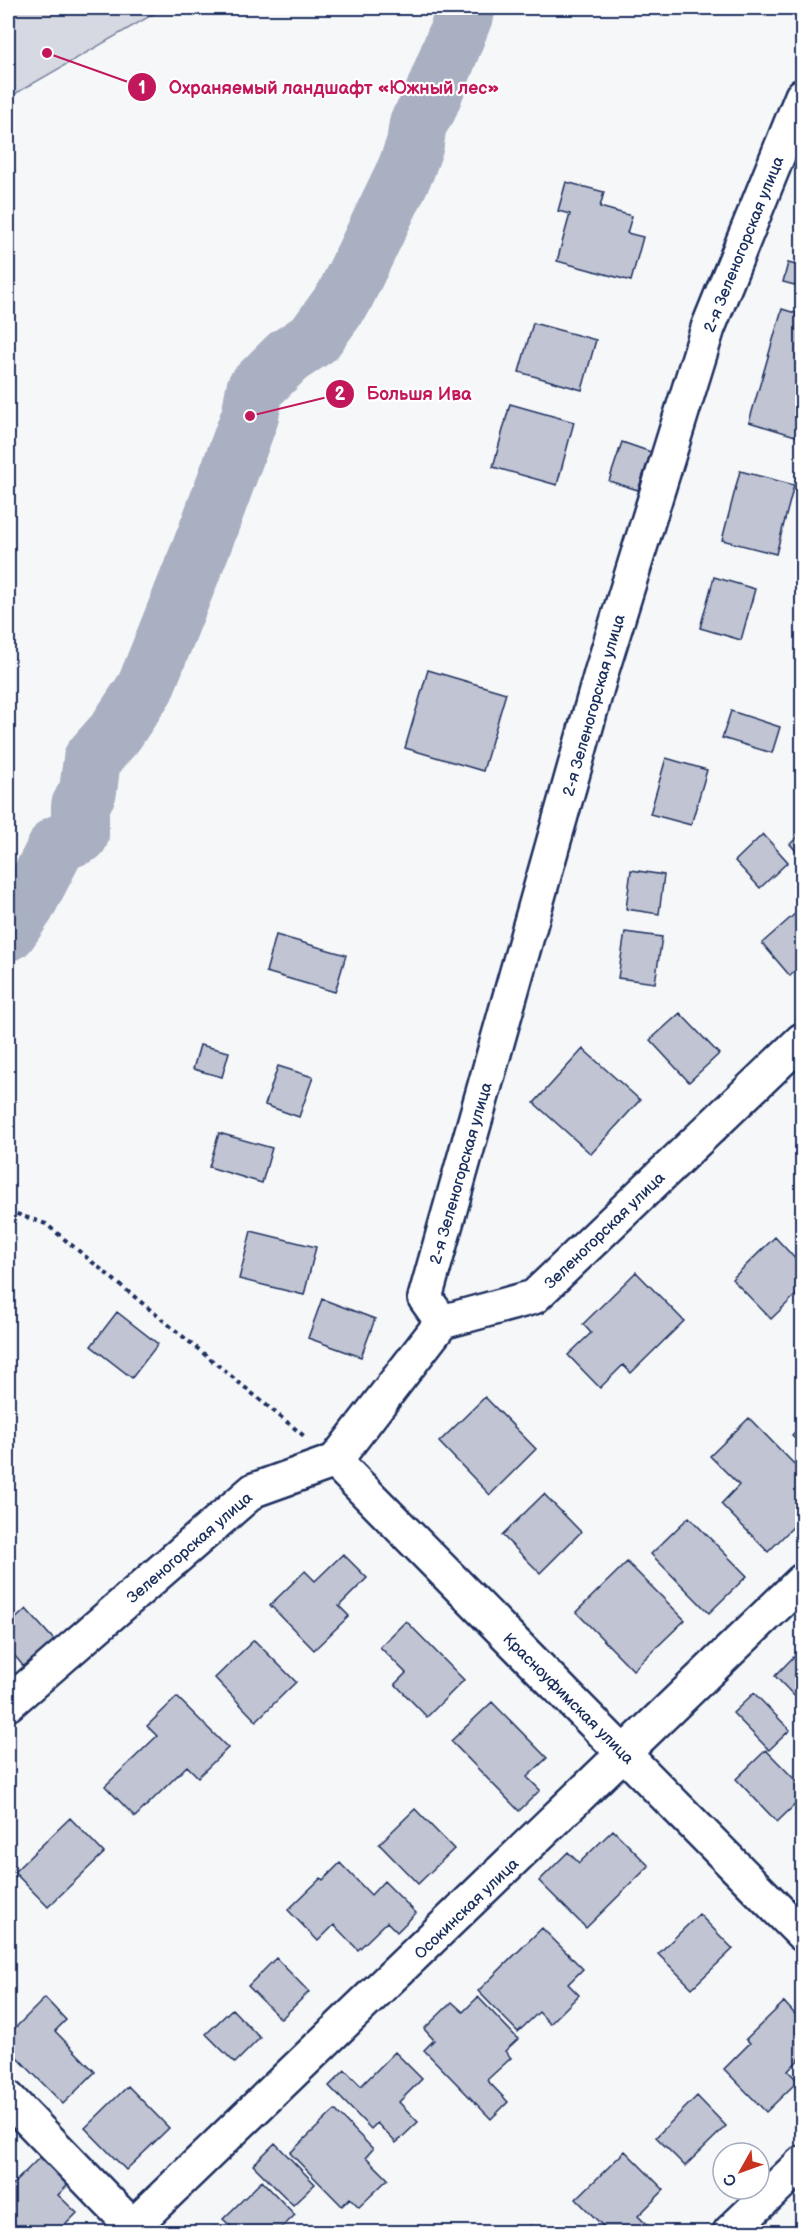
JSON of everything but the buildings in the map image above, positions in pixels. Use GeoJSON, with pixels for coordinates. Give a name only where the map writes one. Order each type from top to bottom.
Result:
{"type":"FeatureCollection","features":[{"type":"Feature","properties":{"kind":"street","name":"2-я Зеленогорская улица"},"geometry":{"type":"LineString","coordinates":[[442,1322],[425,1298],[602,670],[708,328],[802,96]]}},
{"type":"Feature","properties":{"kind":"street","name":"Зеленогорская улица"},"geometry":{"type":"LineString","coordinates":[[442,1322],[534,1297],[802,1040]]}},
{"type":"Feature","properties":{"kind":"street"},"geometry":{"type":"LineString","coordinates":[[335,1461],[442,1322]]}},
{"type":"Feature","properties":{"kind":"street","name":"Зеленогорская улица"},"geometry":{"type":"LineString","coordinates":[[8,1704],[254,1490],[335,1461]]}},
{"type":"Feature","properties":{"kind":"street","name":"Красноуфимская улица"},"geometry":{"type":"LineString","coordinates":[[335,1461],[802,1934]]}},
{"type":"Feature","properties":{"kind":"street","name":"Осокинская улица"},"geometry":{"type":"LineString","coordinates":[[130,2230],[625,1755],[802,1581]]}},
{"type":"Feature","properties":{"kind":"street"},"geometry":{"type":"LineString","coordinates":[[8,2098],[130,2230]]}},
{"type":"Feature","properties":{"kind":"street"},"geometry":{"type":"LineString","coordinates":[[730,2232],[802,2163]]}},
{"type":"Feature","properties":{"kind":"path"},"geometry":{"type":"LineString","coordinates":[[8,1211],[46,1224],[335,1461]]}},
{"type":"Feature","properties":{"kind":"shaded area"},"geometry":{"type":"Polygon","coordinates":[[[8,8],[164,8],[8,98],[8,8]]]}},
{"type":"Feature","properties":{"kind":"waterway"},"geometry":{"type":"LineString","coordinates":[[8,932],[26,906],[58,844],[80,835],[80,806],[88,791],[92,759],[115,733],[145,688],[205,538],[250,416],[255,389],[287,357],[315,338],[344,298],[406,169],[415,144],[418,123],[428,108],[467,8]]}},
{"type":"Feature","properties":{"kind":"place","name":"Охраняемый ландшафт «Южный лес»"},"geometry":{"type":"Point","coordinates":[47,53]}},
{"type":"Feature","properties":{"kind":"place","name":"Большя Ива"},"geometry":{"type":"Point","coordinates":[250,416]}}]}
